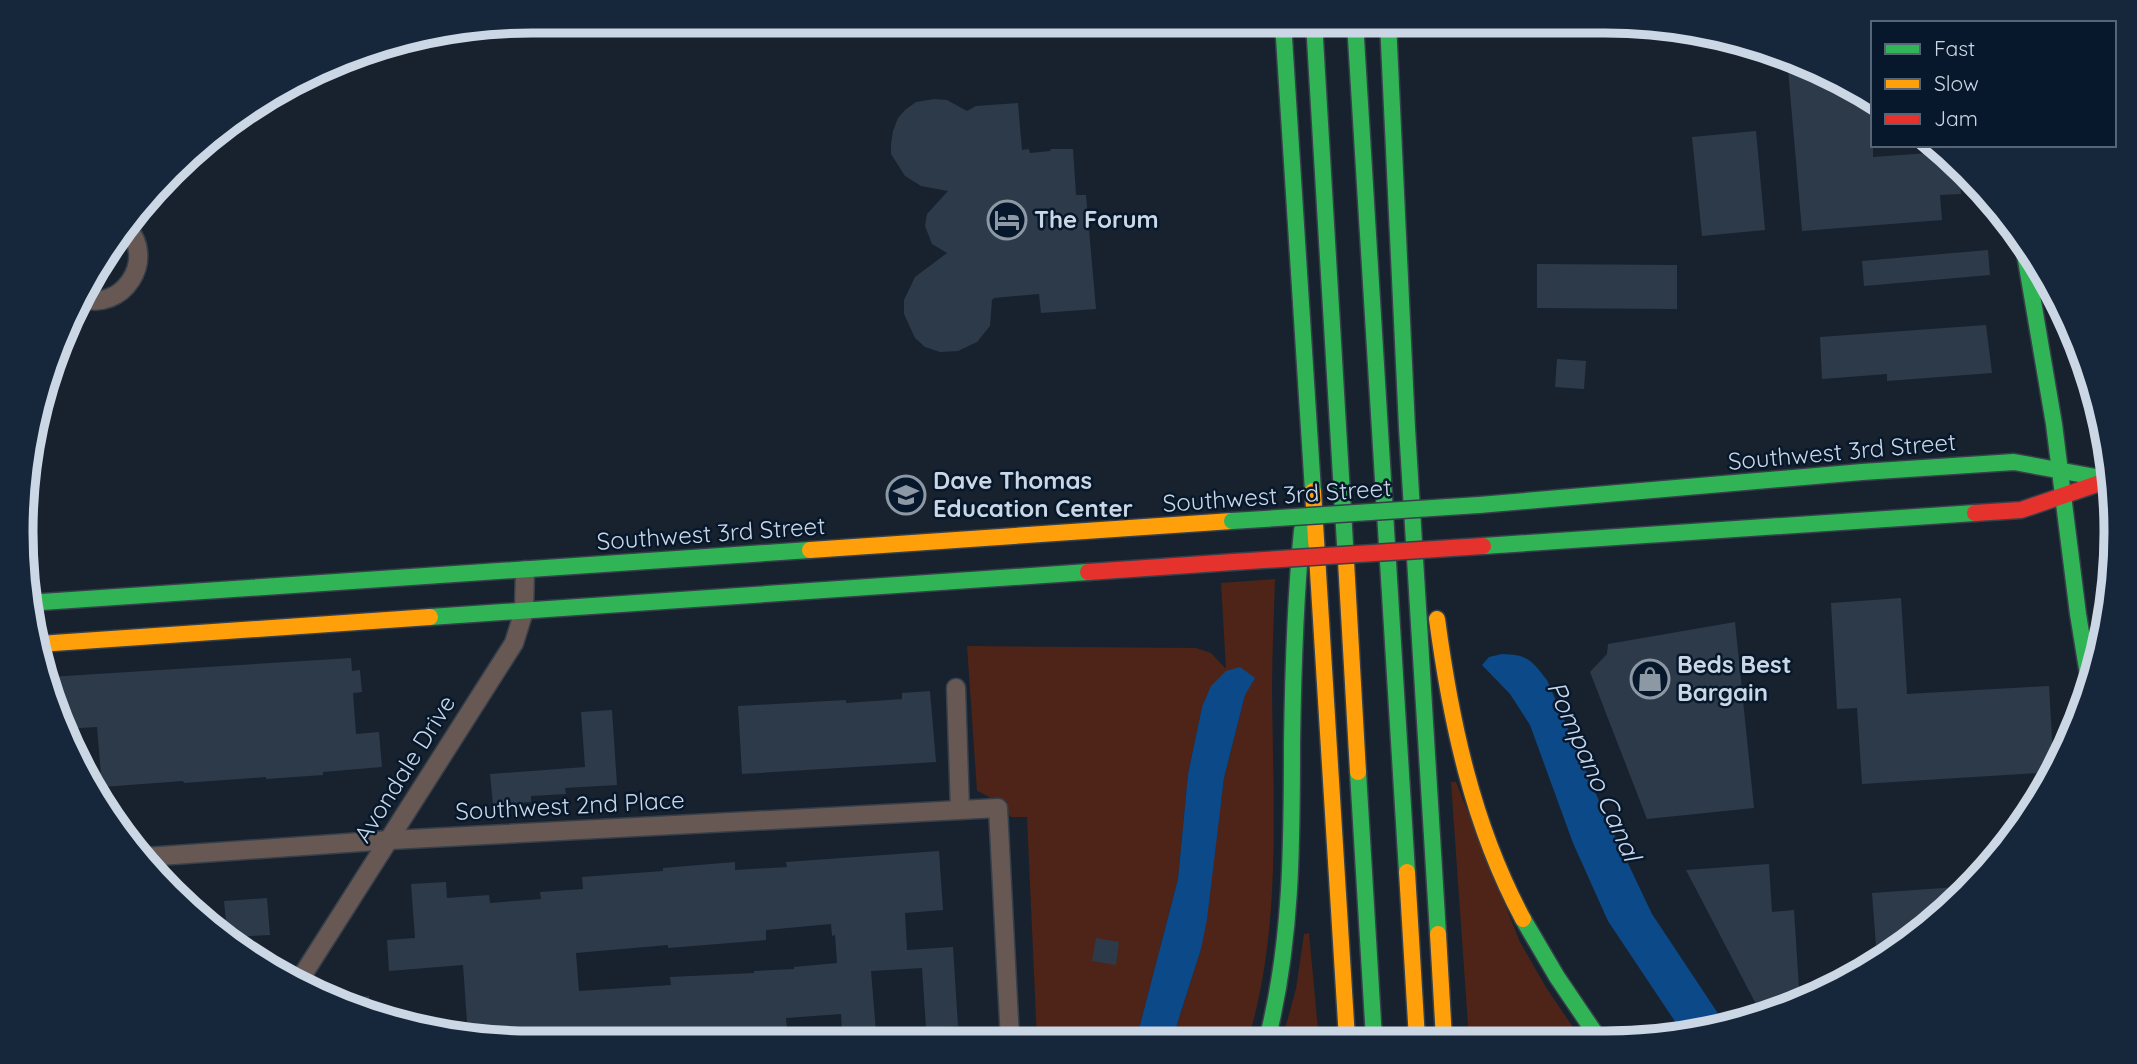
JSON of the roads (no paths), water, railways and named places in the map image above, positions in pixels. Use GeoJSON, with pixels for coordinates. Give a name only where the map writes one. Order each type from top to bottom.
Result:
{"type":"FeatureCollection","features":[{"type":"Feature","properties":{"kind":"main road"},"geometry":{"type":"LineString","coordinates":[[1284,33],[1346,1031]]}},
{"type":"Feature","properties":{"kind":"main road"},"geometry":{"type":"LineString","coordinates":[[1315,33],[1373,1031]]}},
{"type":"Feature","properties":{"kind":"main road"},"geometry":{"type":"LineString","coordinates":[[1356,33],[1417,1031]]}},
{"type":"Feature","properties":{"kind":"main road"},"geometry":{"type":"LineString","coordinates":[[1389,33],[1407,428],[1444,1031]]}},
{"type":"Feature","properties":{"kind":"main road"},"geometry":{"type":"LineString","coordinates":[[2028,268],[2086,664]]}},
{"type":"Feature","properties":{"kind":"main road"},"geometry":{"type":"LineString","coordinates":[[1407,428],[1449,709],[1470,786],[1495,858],[1518,910],[1564,989],[1593,1031]]}},
{"type":"Feature","properties":{"kind":"main road"},"geometry":{"type":"LineString","coordinates":[[1269,1031],[1280,991],[1289,922],[1295,592],[1311,454]]}},
{"type":"Feature","properties":{"kind":"main road","name":"Southwest 3rd Street"},"geometry":{"type":"LineString","coordinates":[[39,602],[1479,505],[1874,471],[2014,462],[2100,478]]}},
{"type":"Feature","properties":{"kind":"main road"},"geometry":{"type":"LineString","coordinates":[[46,644],[2021,510],[2101,483]]}},
{"type":"Feature","properties":{"kind":"street"},"geometry":{"type":"LineString","coordinates":[[91,299],[103,300],[117,295],[128,286],[136,273],[139,258],[137,244],[131,235]]}},
{"type":"Feature","properties":{"kind":"street","name":"Avondale Drive"},"geometry":{"type":"LineString","coordinates":[[303,975],[514,643],[524,611],[526,570]]}},
{"type":"Feature","properties":{"kind":"street"},"geometry":{"type":"LineString","coordinates":[[956,688],[960,810]]}},
{"type":"Feature","properties":{"kind":"street","name":"Southwest 2nd Place"},"geometry":{"type":"LineString","coordinates":[[153,856],[390,840],[998,808],[1009,1031]]}},
{"type":"Feature","properties":{"kind":"water"},"geometry":{"type":"Polygon","coordinates":[[[1502,654],[1524,657],[1547,680],[1605,815],[1652,914],[1720,1017],[1677,1025],[1608,921],[1573,843],[1530,725],[1510,694],[1482,665],[1489,657],[1502,654]]]}},
{"type":"Feature","properties":{"kind":"water"},"geometry":{"type":"Polygon","coordinates":[[[1240,667],[1255,678],[1245,695],[1224,778],[1201,949],[1175,1031],[1138,1031],[1178,879],[1188,774],[1202,707],[1211,686],[1226,671],[1240,667]]]}},
{"type":"Feature","properties":{"kind":"place","name":"The Forum"},"geometry":{"type":"Point","coordinates":[1007,220]}},
{"type":"Feature","properties":{"kind":"place","name":"Dave Thomas Education Center"},"geometry":{"type":"Point","coordinates":[906,495]}},
{"type":"Feature","properties":{"kind":"place","name":"Beds Best Bargain"},"geometry":{"type":"Point","coordinates":[1650,679]}},
{"type":"Feature","properties":{"kind":"water label","name":"Pompano Canal"},"geometry":{"type":"Point","coordinates":[1594,771]}}]}
